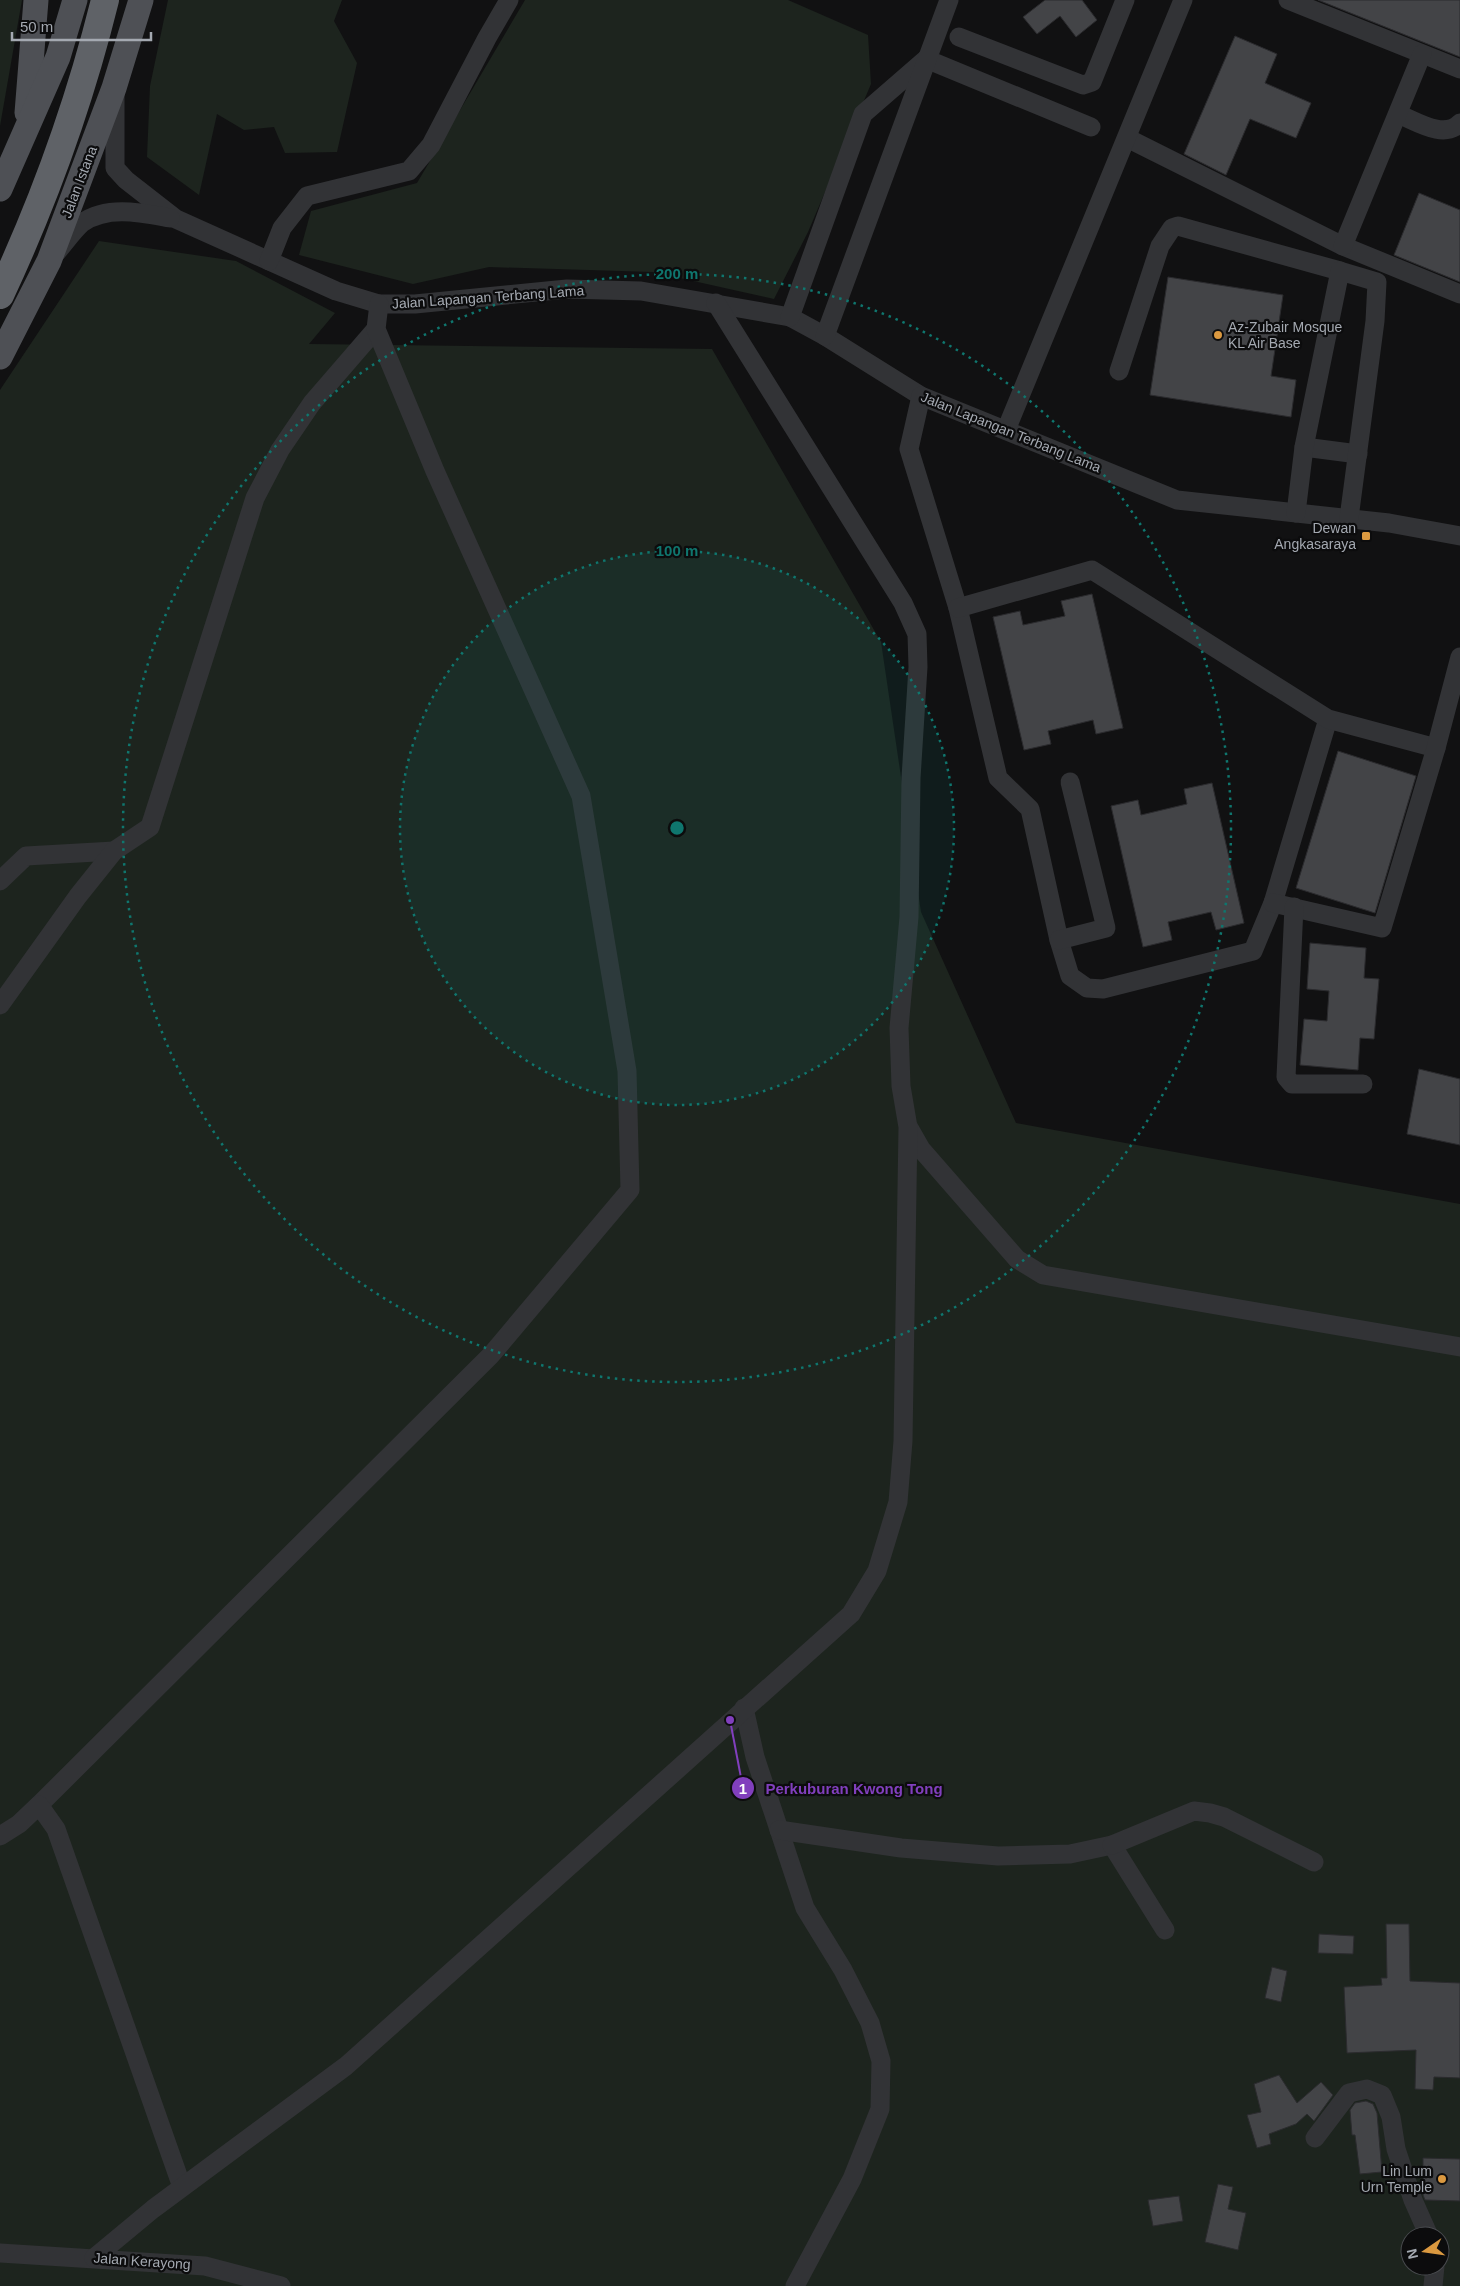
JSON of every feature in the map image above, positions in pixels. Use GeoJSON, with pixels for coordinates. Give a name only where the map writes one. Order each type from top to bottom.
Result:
{"type":"FeatureCollection","features":[{"type":"Feature","properties":{"kind":"highway"},"geometry":{"type":"LineString","coordinates":[[0,296],[21,250],[65,134],[105,0]]}},
{"type":"Feature","properties":{"kind":"main road"},"geometry":{"type":"LineString","coordinates":[[26,128],[36,0]]}},
{"type":"Feature","properties":{"kind":"main road"},"geometry":{"type":"LineString","coordinates":[[0,189],[58,57],[75,0]]}},
{"type":"Feature","properties":{"kind":"main road","name":"Jalan Istana"},"geometry":{"type":"LineString","coordinates":[[0,357],[49,261],[114,88],[141,0]]}},
{"type":"Feature","properties":{"kind":"street"},"geometry":{"type":"LineString","coordinates":[[269,261],[282,228],[307,196],[409,171],[431,145],[509,0]]}},
{"type":"Feature","properties":{"kind":"street"},"geometry":{"type":"LineString","coordinates":[[824,336],[949,0]]}},
{"type":"Feature","properties":{"kind":"street"},"geometry":{"type":"LineString","coordinates":[[959,37],[1083,85],[1092,82],[1125,0]]}},
{"type":"Feature","properties":{"kind":"street"},"geometry":{"type":"LineString","coordinates":[[1006,430],[1183,0]]}},
{"type":"Feature","properties":{"kind":"street"},"geometry":{"type":"LineString","coordinates":[[1288,0],[1460,69]]}},
{"type":"Feature","properties":{"kind":"street"},"geometry":{"type":"LineString","coordinates":[[1343,246],[1422,54]]}},
{"type":"Feature","properties":{"kind":"street"},"geometry":{"type":"LineString","coordinates":[[926,59],[1091,127]]}},
{"type":"Feature","properties":{"kind":"street"},"geometry":{"type":"LineString","coordinates":[[790,317],[863,114],[926,59]]}},
{"type":"Feature","properties":{"kind":"street","name":"Jalan Lapangan Terbang Lama"},"geometry":{"type":"LineString","coordinates":[[114,88],[115,168],[126,180],[176,219],[336,291],[379,304],[415,304],[568,289],[641,291],[790,317],[921,396],[1177,500],[1389,522],[1460,536]]}},
{"type":"Feature","properties":{"kind":"street"},"geometry":{"type":"LineString","coordinates":[[1398,114],[1444,132],[1455,129],[1460,124]]}},
{"type":"Feature","properties":{"kind":"street"},"geometry":{"type":"LineString","coordinates":[[1127,138],[1343,246],[1460,294]]}},
{"type":"Feature","properties":{"kind":"street","name":"Jalan Lapangan Terbang Lama"},"geometry":{"type":"LineString","coordinates":[[49,261],[82,224],[95,216],[110,212],[135,212],[176,219]]}},
{"type":"Feature","properties":{"kind":"street"},"geometry":{"type":"LineString","coordinates":[[1118,371],[1160,246],[1172,228],[1178,226],[1377,282],[1375,322],[1349,518]]}},
{"type":"Feature","properties":{"kind":"street"},"geometry":{"type":"LineString","coordinates":[[1296,513],[1304,447],[1340,271]]}},
{"type":"Feature","properties":{"kind":"street"},"geometry":{"type":"LineString","coordinates":[[94,2258],[182,2187],[346,2066],[850,1614],[877,1571],[898,1502],[904,1441],[908,1126],[901,1086],[900,1028],[909,918],[911,778],[918,667],[917,634],[903,603],[716,303]]}},
{"type":"Feature","properties":{"kind":"street"},"geometry":{"type":"LineString","coordinates":[[0,1836],[19,1824],[39,1805],[491,1355],[630,1190],[627,1071],[581,796],[435,471],[376,329],[379,304]]}},
{"type":"Feature","properties":{"kind":"street"},"geometry":{"type":"LineString","coordinates":[[0,1005],[78,896],[114,851],[150,827],[255,498],[280,450],[312,403],[376,329]]}},
{"type":"Feature","properties":{"kind":"street"},"geometry":{"type":"LineString","coordinates":[[921,396],[909,449],[958,608],[998,778],[1030,809],[1059,940],[1070,976],[1087,988],[1104,989],[1253,951],[1273,903],[1328,719]]}},
{"type":"Feature","properties":{"kind":"street"},"geometry":{"type":"LineString","coordinates":[[1304,447],[1358,454]]}},
{"type":"Feature","properties":{"kind":"street"},"geometry":{"type":"LineString","coordinates":[[958,608],[1092,570],[1328,719],[1436,748]]}},
{"type":"Feature","properties":{"kind":"street"},"geometry":{"type":"LineString","coordinates":[[1273,903],[1382,928],[1436,748],[1460,657]]}},
{"type":"Feature","properties":{"kind":"street"},"geometry":{"type":"LineString","coordinates":[[1059,940],[1106,928],[1070,782]]}},
{"type":"Feature","properties":{"kind":"street"},"geometry":{"type":"LineString","coordinates":[[0,881],[26,856],[114,851]]}},
{"type":"Feature","properties":{"kind":"street"},"geometry":{"type":"LineString","coordinates":[[1294,907],[1286,1077],[1292,1084],[1363,1084]]}},
{"type":"Feature","properties":{"kind":"street"},"geometry":{"type":"LineString","coordinates":[[908,1126],[920,1149],[1017,1259],[1043,1275],[1460,1346]]}},
{"type":"Feature","properties":{"kind":"street"},"geometry":{"type":"LineString","coordinates":[[744,1708],[755,1757],[805,1908],[843,1970],[870,2023],[881,2062],[880,2109],[852,2179],[795,2286]]}},
{"type":"Feature","properties":{"kind":"street"},"geometry":{"type":"LineString","coordinates":[[39,1805],[56,1829],[182,2187]]}},
{"type":"Feature","properties":{"kind":"street"},"geometry":{"type":"LineString","coordinates":[[779,1830],[901,1848],[998,1856],[1070,1854],[1112,1846],[1194,1811],[1224,1817],[1314,1862]]}},
{"type":"Feature","properties":{"kind":"street"},"geometry":{"type":"LineString","coordinates":[[1112,1846],[1165,1930]]}},
{"type":"Feature","properties":{"kind":"street"},"geometry":{"type":"LineString","coordinates":[[1314,2138],[1349,2093],[1367,2089],[1382,2095],[1391,2117],[1396,2149],[1413,2200],[1425,2226]]}},
{"type":"Feature","properties":{"kind":"street","name":"Jalan Kerayong"},"geometry":{"type":"LineString","coordinates":[[0,2253],[205,2266],[281,2286]]}},
{"type":"Feature","properties":{"kind":"shaded area"},"geometry":{"type":"Polygon","coordinates":[[[0,0],[22,0],[0,126],[0,0]]]}},
{"type":"Feature","properties":{"kind":"shaded area"},"geometry":{"type":"Polygon","coordinates":[[[168,0],[342,0],[334,21],[357,63],[337,152],[285,153],[274,127],[244,130],[217,114],[199,195],[147,157],[150,86],[168,0]]]}},
{"type":"Feature","properties":{"kind":"shaded area"},"geometry":{"type":"Polygon","coordinates":[[[525,0],[788,0],[868,35],[871,84],[808,232],[774,299],[653,272],[489,267],[413,284],[299,255],[311,211],[417,183],[525,0]]]}},
{"type":"Feature","properties":{"kind":"shaded area"},"geometry":{"type":"Polygon","coordinates":[[[99,241],[236,261],[335,313],[309,344],[712,349],[881,642],[921,912],[1016,1123],[1460,1204],[1460,2286],[0,2286],[0,390],[99,241]]]}},
{"type":"Feature","properties":{"kind":"building"},"geometry":{"type":"Polygon","coordinates":[[[1045,0],[1082,0],[1097,20],[1076,37],[1060,16],[1037,34],[1023,17],[1045,0]]]}},
{"type":"Feature","properties":{"kind":"building"},"geometry":{"type":"Polygon","coordinates":[[[1318,0],[1460,0],[1460,57],[1318,0]]]}},
{"type":"Feature","properties":{"kind":"building"},"geometry":{"type":"Polygon","coordinates":[[[1235,36],[1277,54],[1265,83],[1311,103],[1296,138],[1250,119],[1226,175],[1184,154],[1235,36]]]}},
{"type":"Feature","properties":{"kind":"building"},"geometry":{"type":"Polygon","coordinates":[[[1419,193],[1460,210],[1460,282],[1394,255],[1419,193]]]}},
{"type":"Feature","properties":{"kind":"building","name":"Az-Zubair Mosque KL Air Base"},"geometry":{"type":"Polygon","coordinates":[[[1168,277],[1283,295],[1271,376],[1296,380],[1291,417],[1150,395],[1168,277]]]}},
{"type":"Feature","properties":{"kind":"building"},"geometry":{"type":"Polygon","coordinates":[[[1092,594],[1123,728],[1096,734],[1093,720],[1048,731],[1051,744],[1024,750],[993,617],[1020,611],[1023,625],[1065,616],[1061,601],[1092,594]]]}},
{"type":"Feature","properties":{"kind":"building"},"geometry":{"type":"Polygon","coordinates":[[[1338,751],[1416,776],[1375,913],[1296,888],[1338,751]]]}},
{"type":"Feature","properties":{"kind":"building"},"geometry":{"type":"Polygon","coordinates":[[[1212,783],[1244,923],[1216,930],[1211,912],[1168,922],[1172,940],[1143,947],[1111,806],[1138,800],[1141,815],[1187,804],[1184,789],[1212,783]]]}},
{"type":"Feature","properties":{"kind":"building"},"geometry":{"type":"Polygon","coordinates":[[[1310,943],[1366,948],[1364,978],[1379,979],[1374,1039],[1360,1038],[1358,1070],[1300,1065],[1304,1019],[1327,1021],[1329,991],[1307,989],[1310,943]]]}},
{"type":"Feature","properties":{"kind":"building"},"geometry":{"type":"Polygon","coordinates":[[[1419,1069],[1460,1079],[1460,1145],[1407,1134],[1419,1069]]]}},
{"type":"Feature","properties":{"kind":"building"},"geometry":{"type":"Polygon","coordinates":[[[1386,1924],[1409,1924],[1410,1981],[1460,1983],[1460,2078],[1434,2077],[1433,2090],[1415,2089],[1416,2050],[1347,2053],[1344,1987],[1382,1985],[1381,1978],[1387,1978],[1386,1924]]]}},
{"type":"Feature","properties":{"kind":"building"},"geometry":{"type":"Polygon","coordinates":[[[1319,1934],[1354,1936],[1353,1954],[1318,1953],[1319,1934]]]}},
{"type":"Feature","properties":{"kind":"building"},"geometry":{"type":"Polygon","coordinates":[[[1272,1967],[1287,1971],[1281,2002],[1265,1998],[1272,1967]]]}},
{"type":"Feature","properties":{"kind":"building"},"geometry":{"type":"Polygon","coordinates":[[[1279,2075],[1297,2103],[1321,2082],[1333,2095],[1314,2121],[1307,2114],[1296,2124],[1269,2134],[1271,2144],[1257,2148],[1247,2115],[1261,2112],[1254,2084],[1279,2075]]]}},
{"type":"Feature","properties":{"kind":"building"},"geometry":{"type":"Polygon","coordinates":[[[1366,2101],[1373,2104],[1377,2113],[1382,2172],[1360,2174],[1355,2135],[1352,2135],[1350,2110],[1355,2103],[1366,2101]]]}},
{"type":"Feature","properties":{"kind":"building","name":"Lin Lum Urn Temple"},"geometry":{"type":"Polygon","coordinates":[[[1423,2158],[1460,2159],[1460,2201],[1425,2200],[1423,2195],[1423,2158]]]}},
{"type":"Feature","properties":{"kind":"building"},"geometry":{"type":"Polygon","coordinates":[[[1218,2184],[1233,2187],[1228,2209],[1246,2213],[1238,2250],[1205,2242],[1218,2184]]]}},
{"type":"Feature","properties":{"kind":"building"},"geometry":{"type":"Polygon","coordinates":[[[1179,2196],[1183,2221],[1153,2226],[1148,2200],[1179,2196]]]}},
{"type":"Feature","properties":{"kind":"place","name":"Az-Zubair Mosque KL Air Base"},"geometry":{"type":"Point","coordinates":[1218,335]}},
{"type":"Feature","properties":{"kind":"place","name":"Dewan Angkasaraya"},"geometry":{"type":"Point","coordinates":[1366,536]}},
{"type":"Feature","properties":{"kind":"place","name":"Perkuburan Kwong Tong"},"geometry":{"type":"Point","coordinates":[730,1720]}},
{"type":"Feature","properties":{"kind":"place","name":"Lin Lum Urn Temple"},"geometry":{"type":"Point","coordinates":[1442,2179]}}]}
